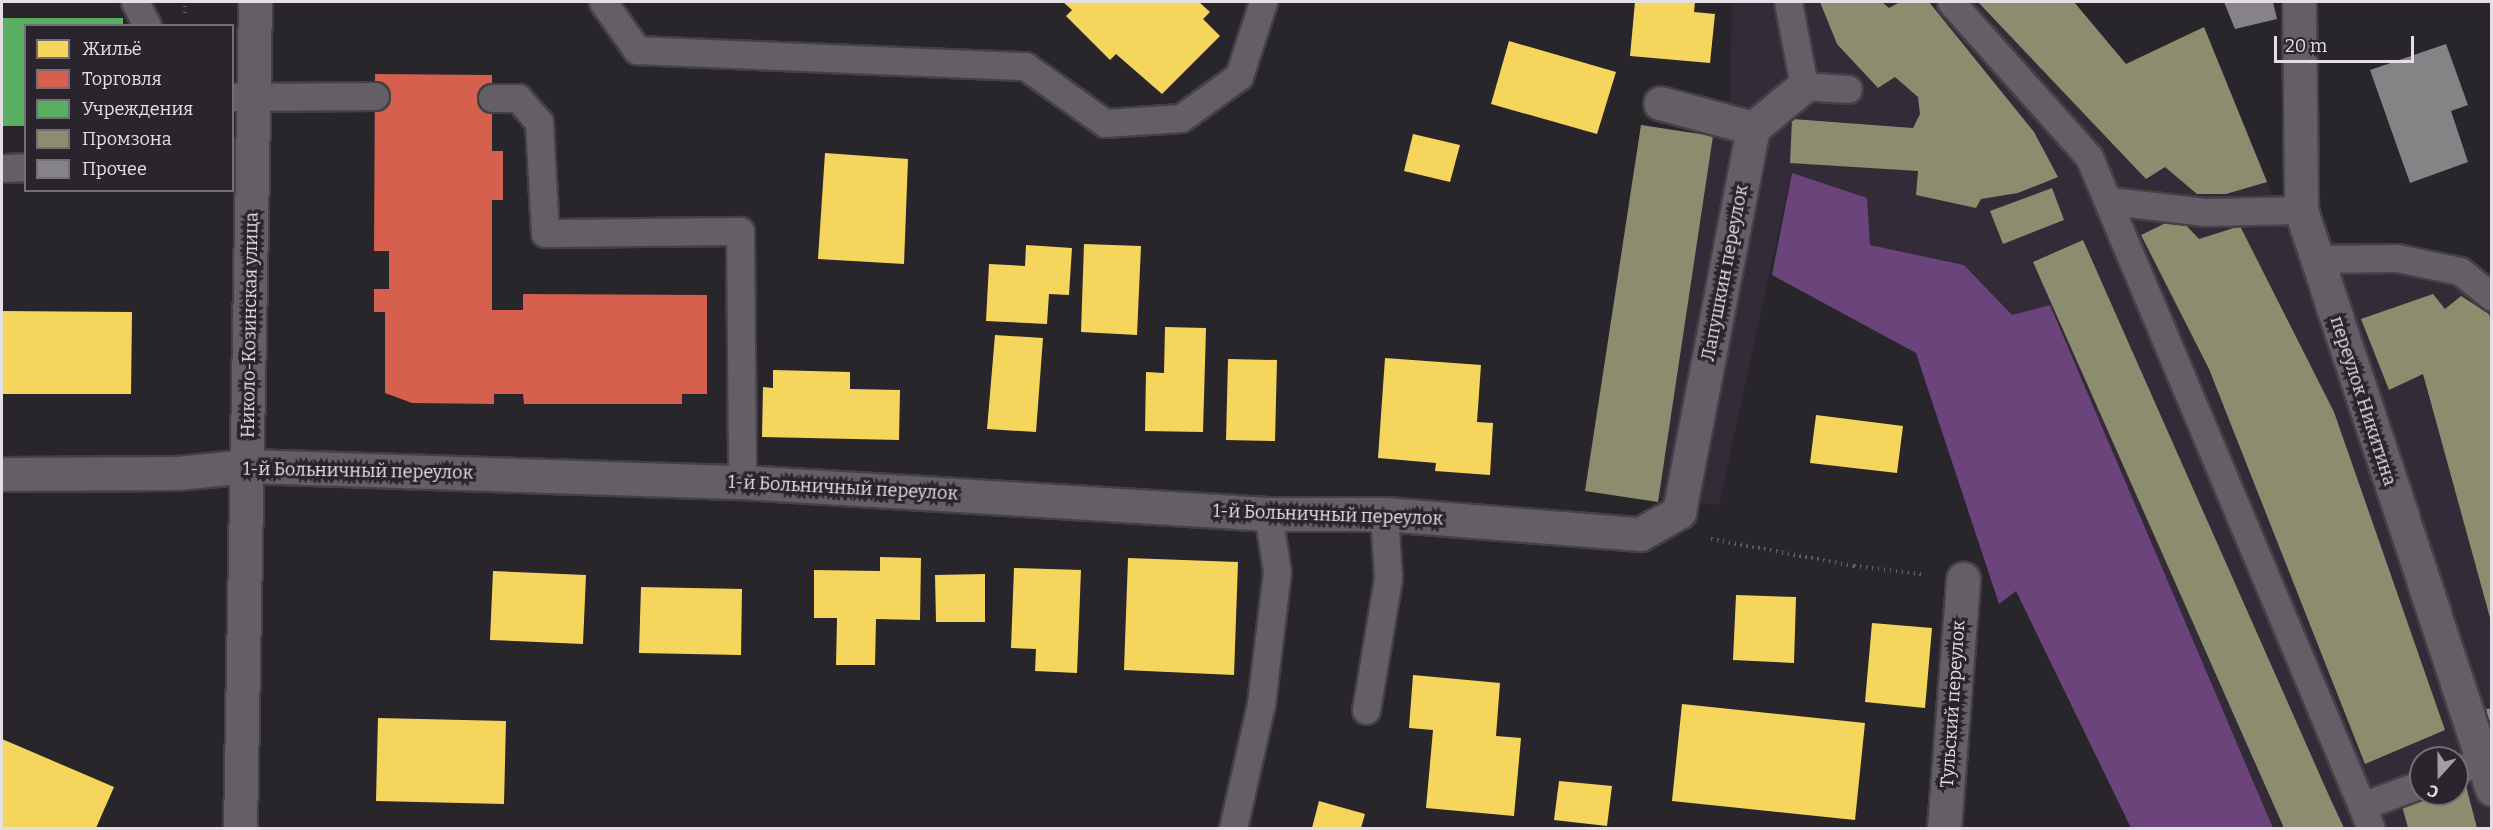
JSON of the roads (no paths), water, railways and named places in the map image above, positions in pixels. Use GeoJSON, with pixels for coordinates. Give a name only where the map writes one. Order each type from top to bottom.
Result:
{"type":"FeatureCollection","features":[{"type":"Feature","properties":{"kind":"street","name":"Николо-Козинская улица"},"geometry":{"type":"LineString","coordinates":[[240,828],[249,466],[242,163],[243,97],[255,2]]}},
{"type":"Feature","properties":{"kind":"street","name":"переулок Никитина"},"geometry":{"type":"LineString","coordinates":[[2299,2],[2301,210],[2482,779]]}},
{"type":"Feature","properties":{"kind":"street"},"geometry":{"type":"LineString","coordinates":[[1660,103],[1753,128],[1804,86]]}},
{"type":"Feature","properties":{"kind":"street","name":"Лапушкин переулок"},"geometry":{"type":"LineString","coordinates":[[1678,512],[1753,128]]}},
{"type":"Feature","properties":{"kind":"street","name":"1-й Больничный переулок"},"geometry":{"type":"LineString","coordinates":[[2,474],[177,473],[249,466],[742,482],[1268,514],[1384,514],[1640,534],[1678,512]]}},
{"type":"Feature","properties":{"kind":"street","name":"Тульский переулок"},"geometry":{"type":"LineString","coordinates":[[1944,828],[1963,579]]}},
{"type":"Feature","properties":{"kind":"lane"},"geometry":{"type":"LineString","coordinates":[[135,2],[146,24]]}},
{"type":"Feature","properties":{"kind":"lane"},"geometry":{"type":"LineString","coordinates":[[603,2],[637,50],[1026,66],[1106,123],[1181,118],[1239,76],[1263,2]]}},
{"type":"Feature","properties":{"kind":"lane"},"geometry":{"type":"LineString","coordinates":[[1788,2],[1804,86],[1848,89]]}},
{"type":"Feature","properties":{"kind":"lane"},"geometry":{"type":"LineString","coordinates":[[1951,2],[2089,157],[2110,201],[2366,817],[2409,791]]}},
{"type":"Feature","properties":{"kind":"lane"},"geometry":{"type":"LineString","coordinates":[[243,97],[375,96]]}},
{"type":"Feature","properties":{"kind":"lane"},"geometry":{"type":"LineString","coordinates":[[492,98],[518,98],[539,122],[545,233],[740,231],[742,482]]}},
{"type":"Feature","properties":{"kind":"lane"},"geometry":{"type":"LineString","coordinates":[[2,168],[24,167]]}},
{"type":"Feature","properties":{"kind":"lane"},"geometry":{"type":"LineString","coordinates":[[2110,201],[2205,212],[2301,210]]}},
{"type":"Feature","properties":{"kind":"lane"},"geometry":{"type":"LineString","coordinates":[[2318,259],[2397,258],[2460,271],[2492,297]]}},
{"type":"Feature","properties":{"kind":"lane"},"geometry":{"type":"LineString","coordinates":[[1233,828],[1261,704],[1277,572],[1268,514]]}},
{"type":"Feature","properties":{"kind":"lane"},"geometry":{"type":"LineString","coordinates":[[1366,710],[1388,578],[1384,514]]}}]}
